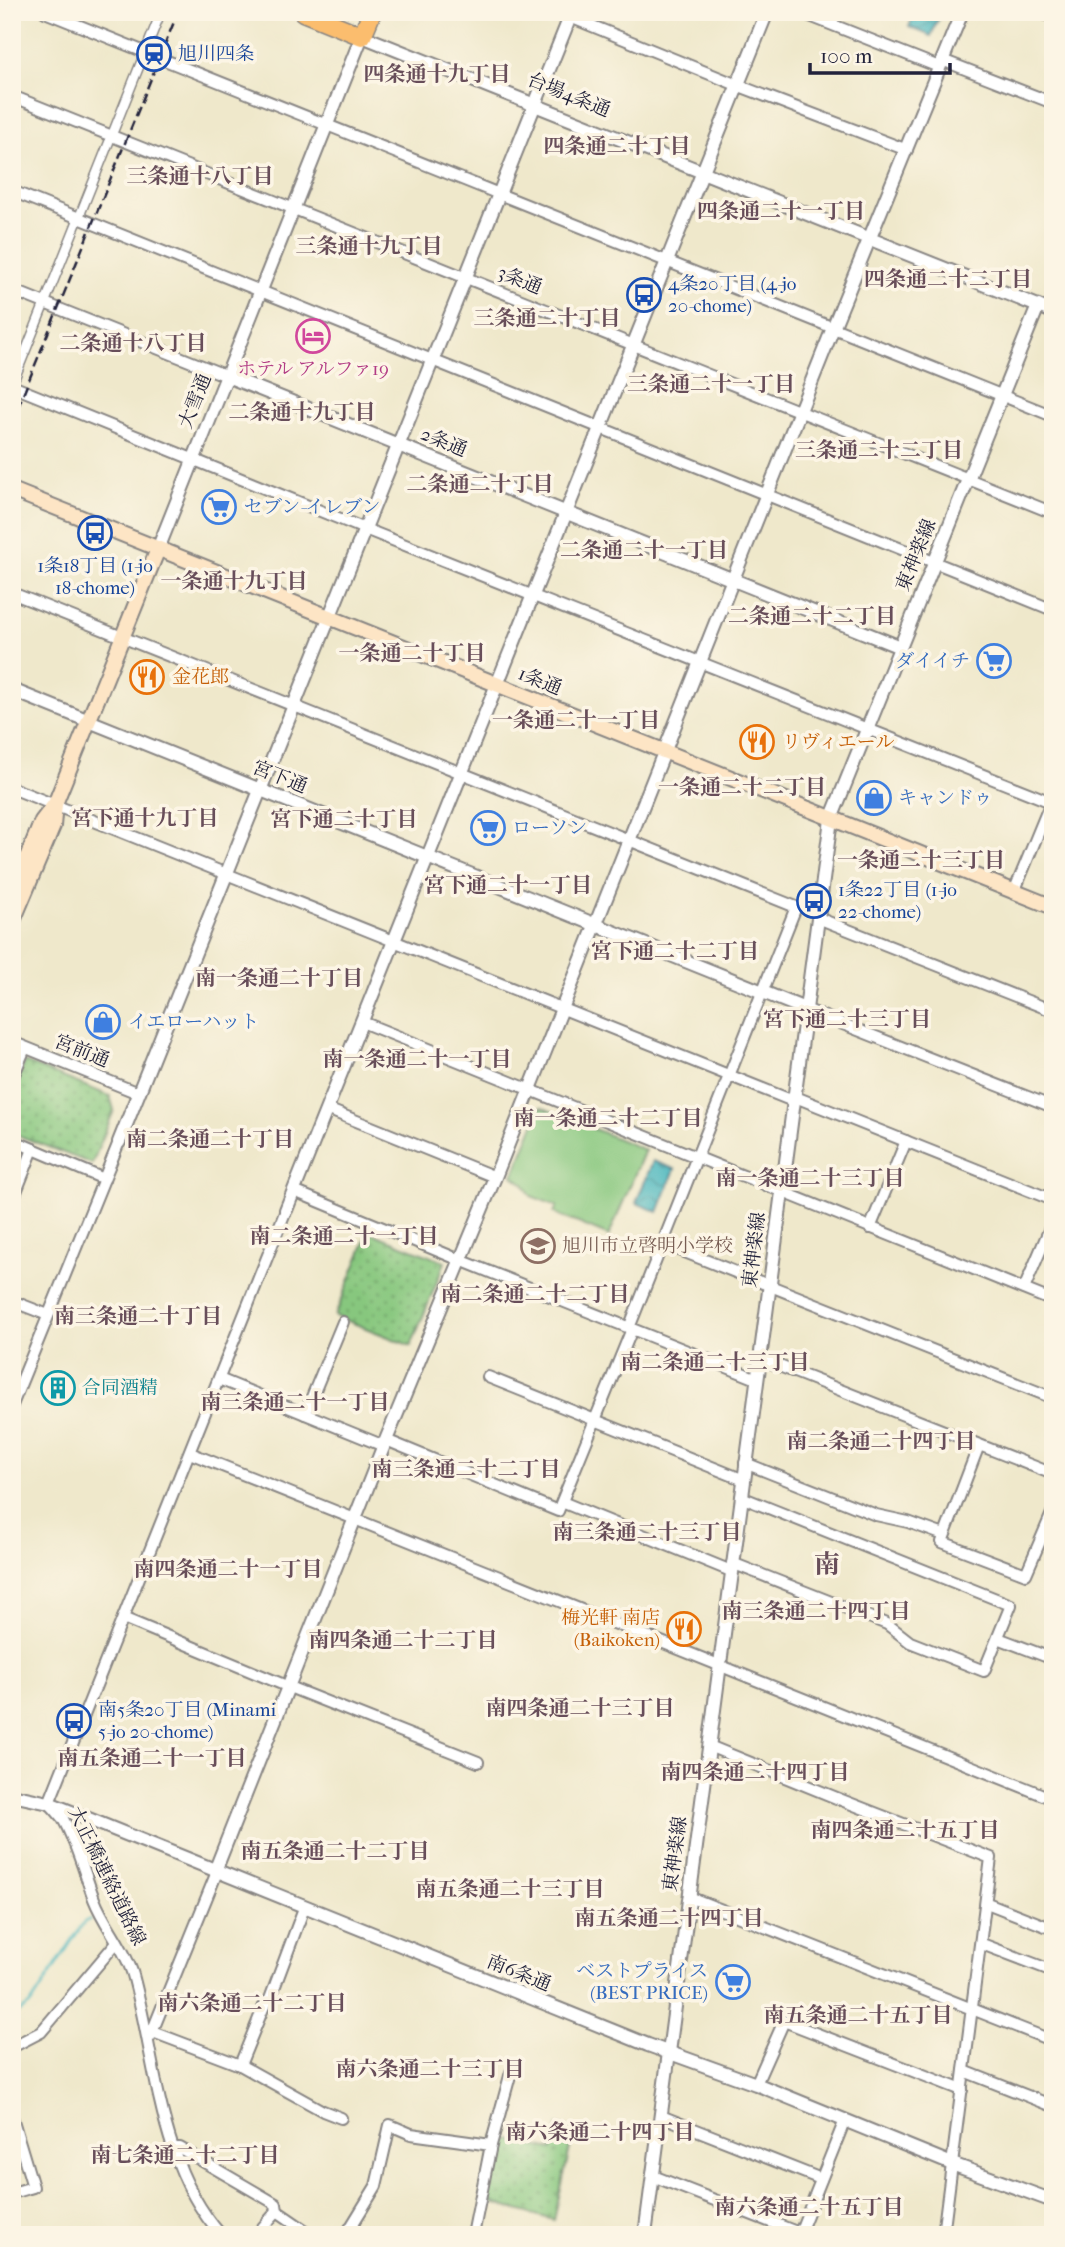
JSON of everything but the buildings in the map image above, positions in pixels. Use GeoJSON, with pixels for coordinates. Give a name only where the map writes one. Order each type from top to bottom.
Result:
{"type":"FeatureCollection","features":[{"type":"Feature","properties":{"kind":"highway","name":"台場4条通"},"geometry":{"type":"LineString","coordinates":[[303,12],[362,36]]}},
{"type":"Feature","properties":{"kind":"highway","name":"大雪通"},"geometry":{"type":"LineString","coordinates":[[362,36],[372,12]]}},
{"type":"Feature","properties":{"kind":"main road","name":"1条通"},"geometry":{"type":"LineString","coordinates":[[12,490],[1053,907]]}},
{"type":"Feature","properties":{"kind":"main road","name":"大雪通"},"geometry":{"type":"LineString","coordinates":[[12,894],[42,821],[55,804],[158,549]]}},
{"type":"Feature","properties":{"kind":"main road","name":"大雪通"},"geometry":{"type":"LineString","coordinates":[[12,923],[53,826],[55,804]]}},
{"type":"Feature","properties":{"kind":"street"},"geometry":{"type":"LineString","coordinates":[[45,12],[1053,416]]}},
{"type":"Feature","properties":{"kind":"street"},"geometry":{"type":"LineString","coordinates":[[162,12],[12,386],[868,730],[1052,799],[1014,892]]}},
{"type":"Feature","properties":{"kind":"street","name":"大正橋連絡道路線"},"geometry":{"type":"LineString","coordinates":[[221,2235],[206,2219],[186,2183],[174,2148],[132,1972],[98,1909],[63,1819],[49,1803],[766,12]]}},
{"type":"Feature","properties":{"kind":"street"},"geometry":{"type":"LineString","coordinates":[[800,12],[1053,103]]}},
{"type":"Feature","properties":{"kind":"street"},"geometry":{"type":"LineString","coordinates":[[147,2043],[385,1443],[495,1177],[833,328],[962,12]]}},
{"type":"Feature","properties":{"kind":"street"},"geometry":{"type":"LineString","coordinates":[[1038,12],[1053,17]]}},
{"type":"Feature","properties":{"kind":"street"},"geometry":{"type":"LineString","coordinates":[[12,1405],[536,105],[566,14],[737,85],[907,150]]}},
{"type":"Feature","properties":{"kind":"street","name":"台場4条通"},"geometry":{"type":"LineString","coordinates":[[362,36],[1053,312]]}},
{"type":"Feature","properties":{"kind":"street","name":"大雪通"},"geometry":{"type":"LineString","coordinates":[[158,549],[362,36]]}},
{"type":"Feature","properties":{"kind":"street","name":"3条通"},"geometry":{"type":"LineString","coordinates":[[12,96],[1053,513]]}},
{"type":"Feature","properties":{"kind":"street"},"geometry":{"type":"LineString","coordinates":[[12,191],[262,290],[431,362],[1053,610]]}},
{"type":"Feature","properties":{"kind":"street","name":"2条通"},"geometry":{"type":"LineString","coordinates":[[12,290],[900,647]]}},
{"type":"Feature","properties":{"kind":"street","name":"東神楽線"},"geometry":{"type":"LineString","coordinates":[[645,2235],[831,819],[1038,306]]}},
{"type":"Feature","properties":{"kind":"street"},"geometry":{"type":"LineString","coordinates":[[12,593],[796,906],[558,1511],[219,1379]]}},
{"type":"Feature","properties":{"kind":"street","name":"宮下通"},"geometry":{"type":"LineString","coordinates":[[12,690],[805,1009]]}},
{"type":"Feature","properties":{"kind":"street"},"geometry":{"type":"LineString","coordinates":[[12,788],[728,1076],[906,1141],[1053,1200]]}},
{"type":"Feature","properties":{"kind":"street"},"geometry":{"type":"LineString","coordinates":[[818,918],[1053,1011]]}},
{"type":"Feature","properties":{"kind":"street"},"geometry":{"type":"LineString","coordinates":[[805,1009],[1053,1107]]}},
{"type":"Feature","properties":{"kind":"street"},"geometry":{"type":"LineString","coordinates":[[362,1022],[1053,1301]]}},
{"type":"Feature","properties":{"kind":"street","name":"宮前通"},"geometry":{"type":"LineString","coordinates":[[12,1042],[138,1093]]}},
{"type":"Feature","properties":{"kind":"street"},"geometry":{"type":"LineString","coordinates":[[12,1079],[25,1048]]}},
{"type":"Feature","properties":{"kind":"street"},"geometry":{"type":"LineString","coordinates":[[327,1109],[495,1177]]}},
{"type":"Feature","properties":{"kind":"street"},"geometry":{"type":"LineString","coordinates":[[12,1140],[104,1178]]}},
{"type":"Feature","properties":{"kind":"street"},"geometry":{"type":"LineString","coordinates":[[870,1228],[906,1141]]}},
{"type":"Feature","properties":{"kind":"street"},"geometry":{"type":"LineString","coordinates":[[12,1202],[33,1149]]}},
{"type":"Feature","properties":{"kind":"street"},"geometry":{"type":"LineString","coordinates":[[294,1191],[757,1379]]}},
{"type":"Feature","properties":{"kind":"street"},"geometry":{"type":"LineString","coordinates":[[1024,1289],[1053,1221]]}},
{"type":"Feature","properties":{"kind":"street"},"geometry":{"type":"LineString","coordinates":[[662,1243],[1053,1398]]}},
{"type":"Feature","properties":{"kind":"street"},"geometry":{"type":"LineString","coordinates":[[12,1301],[48,1315]]}},
{"type":"Feature","properties":{"kind":"street"},"geometry":{"type":"LineString","coordinates":[[305,1414],[343,1322]]}},
{"type":"Feature","properties":{"kind":"street"},"geometry":{"type":"LineString","coordinates":[[760,1358],[1053,1474]]}},
{"type":"Feature","properties":{"kind":"street"},"geometry":{"type":"LineString","coordinates":[[488,1377],[744,1480]]}},
{"type":"Feature","properties":{"kind":"street"},"geometry":{"type":"LineString","coordinates":[[979,1445],[942,1542],[1026,1574],[1053,1511]]}},
{"type":"Feature","properties":{"kind":"street"},"geometry":{"type":"LineString","coordinates":[[190,1453],[1053,1799]]}},
{"type":"Feature","properties":{"kind":"street"},"geometry":{"type":"LineString","coordinates":[[746,1463],[876,1515],[908,1522],[944,1535]]}},
{"type":"Feature","properties":{"kind":"street"},"geometry":{"type":"LineString","coordinates":[[562,1502],[887,1624],[910,1642],[984,1671],[1011,1605],[741,1497]]}},
{"type":"Feature","properties":{"kind":"street"},"geometry":{"type":"LineString","coordinates":[[123,1618],[289,1688],[478,1762]]}},
{"type":"Feature","properties":{"kind":"street"},"geometry":{"type":"LineString","coordinates":[[998,1638],[1053,1659]]}},
{"type":"Feature","properties":{"kind":"street"},"geometry":{"type":"LineString","coordinates":[[709,1746],[991,1858],[943,2235]]}},
{"type":"Feature","properties":{"kind":"street","name":"南6条通"},"geometry":{"type":"LineString","coordinates":[[12,1795],[49,1803],[304,1908],[756,2084],[952,2164],[1053,2201]]}},
{"type":"Feature","properties":{"kind":"street"},"geometry":{"type":"LineString","coordinates":[[688,1897],[1053,2041]]}},
{"type":"Feature","properties":{"kind":"street"},"geometry":{"type":"LineString","coordinates":[[987,1903],[1053,1929]]}},
{"type":"Feature","properties":{"kind":"street"},"geometry":{"type":"LineString","coordinates":[[240,2065],[264,2006],[270,1999],[304,1908]]}},
{"type":"Feature","properties":{"kind":"street"},"geometry":{"type":"LineString","coordinates":[[12,2047],[41,2032],[117,1942]]}},
{"type":"Feature","properties":{"kind":"street"},"geometry":{"type":"LineString","coordinates":[[982,1944],[1053,1971]]}},
{"type":"Feature","properties":{"kind":"street"},"geometry":{"type":"LineString","coordinates":[[756,2084],[784,2021],[962,2090]]}},
{"type":"Feature","properties":{"kind":"street"},"geometry":{"type":"LineString","coordinates":[[153,2032],[240,2065],[341,2118]]}},
{"type":"Feature","properties":{"kind":"street"},"geometry":{"type":"LineString","coordinates":[[964,2071],[1053,2106]]}},
{"type":"Feature","properties":{"kind":"street"},"geometry":{"type":"LineString","coordinates":[[473,2235],[491,2145],[512,2072]]}},
{"type":"Feature","properties":{"kind":"street"},"geometry":{"type":"LineString","coordinates":[[661,2116],[821,2179]]}},
{"type":"Feature","properties":{"kind":"street"},"geometry":{"type":"LineString","coordinates":[[12,2118],[33,2186],[12,2193]]}},
{"type":"Feature","properties":{"kind":"street"},"geometry":{"type":"LineString","coordinates":[[653,2176],[801,2234],[845,2120]]}},
{"type":"Feature","properties":{"kind":"street"},"geometry":{"type":"LineString","coordinates":[[346,2235],[376,2186],[390,2125],[411,2134],[491,2145]]}},
{"type":"Feature","properties":{"kind":"street"},"geometry":{"type":"LineString","coordinates":[[174,2148],[180,2148],[233,2177],[276,2204],[277,2211],[312,2235]]}},
{"type":"Feature","properties":{"kind":"street"},"geometry":{"type":"LineString","coordinates":[[256,2235],[277,2211]]}},
{"type":"Feature","properties":{"kind":"green space"},"geometry":{"type":"Polygon","coordinates":[[[25,1062],[110,1096],[114,1110],[92,1164],[12,1133],[12,1095],[25,1062]]]}},
{"type":"Feature","properties":{"kind":"green space"},"geometry":{"type":"Polygon","coordinates":[[[541,1107],[645,1150],[609,1236],[554,1213],[557,1206],[531,1196],[524,1184],[513,1176],[541,1107]]]}},
{"type":"Feature","properties":{"kind":"green space"},"geometry":{"type":"Polygon","coordinates":[[[369,1232],[445,1262],[411,1346],[335,1316],[369,1232]]]}},
{"type":"Feature","properties":{"kind":"green space"},"geometry":{"type":"Polygon","coordinates":[[[558,2125],[574,2130],[554,2220],[481,2200],[495,2136],[552,2150],[558,2125]]]}},
{"type":"Feature","properties":{"kind":"water"},"geometry":{"type":"Polygon","coordinates":[[[915,12],[941,12],[931,36],[909,27],[915,12]]]}},
{"type":"Feature","properties":{"kind":"water"},"geometry":{"type":"Polygon","coordinates":[[[653,1161],[675,1169],[658,1212],[636,1203],[653,1161]]]}},
{"type":"Feature","properties":{"kind":"waterway"},"geometry":{"type":"LineString","coordinates":[[12,2017],[31,2004],[84,1922],[91,1919]]}},
{"type":"Feature","properties":{"kind":"railway"},"geometry":{"type":"LineString","coordinates":[[12,422],[178,12]]}},
{"type":"Feature","properties":{"kind":"place","name":"旭川四条"},"geometry":{"type":"Point","coordinates":[154,54]}},
{"type":"Feature","properties":{"kind":"place","name":"4条20丁目 (4-jo 20-chome)"},"geometry":{"type":"Point","coordinates":[644,295]}},
{"type":"Feature","properties":{"kind":"place","name":"ホテル アルファ19"},"geometry":{"type":"Point","coordinates":[313,336]}},
{"type":"Feature","properties":{"kind":"place","name":"セブン-イレブン"},"geometry":{"type":"Point","coordinates":[219,507]}},
{"type":"Feature","properties":{"kind":"place","name":"1条18丁目 (1-jo 18-chome)"},"geometry":{"type":"Point","coordinates":[95,533]}},
{"type":"Feature","properties":{"kind":"place","name":"ダイイチ"},"geometry":{"type":"Point","coordinates":[994,661]}},
{"type":"Feature","properties":{"kind":"place","name":"金花郎"},"geometry":{"type":"Point","coordinates":[147,677]}},
{"type":"Feature","properties":{"kind":"place","name":"リヴィエール"},"geometry":{"type":"Point","coordinates":[757,742]}},
{"type":"Feature","properties":{"kind":"place","name":"キャンドゥ"},"geometry":{"type":"Point","coordinates":[874,798]}},
{"type":"Feature","properties":{"kind":"place","name":"ローソン"},"geometry":{"type":"Point","coordinates":[488,828]}},
{"type":"Feature","properties":{"kind":"place","name":"1条22丁目 (1-jo 22-chome)"},"geometry":{"type":"Point","coordinates":[814,901]}},
{"type":"Feature","properties":{"kind":"place","name":"イエローハット"},"geometry":{"type":"Point","coordinates":[103,1022]}},
{"type":"Feature","properties":{"kind":"place","name":"旭川市立啓明小学校"},"geometry":{"type":"Point","coordinates":[538,1246]}},
{"type":"Feature","properties":{"kind":"place","name":"合同酒精"},"geometry":{"type":"Point","coordinates":[58,1388]}},
{"type":"Feature","properties":{"kind":"place","name":"梅光軒 南店 (Baikoken)"},"geometry":{"type":"Point","coordinates":[684,1629]}},
{"type":"Feature","properties":{"kind":"place","name":"南5条20丁目 (Minami 5-jo 20-chome)"},"geometry":{"type":"Point","coordinates":[74,1721]}},
{"type":"Feature","properties":{"kind":"place","name":"ベストプライス (BEST PRICE)"},"geometry":{"type":"Point","coordinates":[733,1982]}},
{"type":"Feature","properties":{"kind":"district","name":"四条通十九丁目"},"geometry":{"type":"Point","coordinates":[437,74]}},
{"type":"Feature","properties":{"kind":"district","name":"四条通二十丁目"},"geometry":{"type":"Point","coordinates":[617,146]}},
{"type":"Feature","properties":{"kind":"district","name":"三条通十八丁目"},"geometry":{"type":"Point","coordinates":[200,176]}},
{"type":"Feature","properties":{"kind":"district","name":"四条通二十一丁目"},"geometry":{"type":"Point","coordinates":[781,211]}},
{"type":"Feature","properties":{"kind":"district","name":"三条通十九丁目"},"geometry":{"type":"Point","coordinates":[369,246]}},
{"type":"Feature","properties":{"kind":"district","name":"四条通二十二丁目"},"geometry":{"type":"Point","coordinates":[948,279]}},
{"type":"Feature","properties":{"kind":"district","name":"三条通二十丁目"},"geometry":{"type":"Point","coordinates":[547,318]}},
{"type":"Feature","properties":{"kind":"district","name":"二条通十八丁目"},"geometry":{"type":"Point","coordinates":[133,343]}},
{"type":"Feature","properties":{"kind":"district","name":"三条通二十一丁目"},"geometry":{"type":"Point","coordinates":[711,384]}},
{"type":"Feature","properties":{"kind":"district","name":"二条通十九丁目"},"geometry":{"type":"Point","coordinates":[302,412]}},
{"type":"Feature","properties":{"kind":"district","name":"三条通二十二丁目"},"geometry":{"type":"Point","coordinates":[879,450]}},
{"type":"Feature","properties":{"kind":"district","name":"二条通二十丁目"},"geometry":{"type":"Point","coordinates":[480,484]}},
{"type":"Feature","properties":{"kind":"district","name":"二条通二十一丁目"},"geometry":{"type":"Point","coordinates":[644,550]}},
{"type":"Feature","properties":{"kind":"district","name":"一条通十九丁目"},"geometry":{"type":"Point","coordinates":[234,581]}},
{"type":"Feature","properties":{"kind":"district","name":"二条通二十二丁目"},"geometry":{"type":"Point","coordinates":[812,616]}},
{"type":"Feature","properties":{"kind":"district","name":"一条通二十丁目"},"geometry":{"type":"Point","coordinates":[412,653]}},
{"type":"Feature","properties":{"kind":"district","name":"一条通二十一丁目"},"geometry":{"type":"Point","coordinates":[576,720]}},
{"type":"Feature","properties":{"kind":"district","name":"一条通二十二丁目"},"geometry":{"type":"Point","coordinates":[742,787]}},
{"type":"Feature","properties":{"kind":"district","name":"宮下通十九丁目"},"geometry":{"type":"Point","coordinates":[145,818]}},
{"type":"Feature","properties":{"kind":"district","name":"宮下通二十丁目"},"geometry":{"type":"Point","coordinates":[344,819]}},
{"type":"Feature","properties":{"kind":"district","name":"一条通二十三丁目"},"geometry":{"type":"Point","coordinates":[921,860]}},
{"type":"Feature","properties":{"kind":"district","name":"宮下通二十一丁目"},"geometry":{"type":"Point","coordinates":[508,885]}},
{"type":"Feature","properties":{"kind":"district","name":"宮下通二十二丁目"},"geometry":{"type":"Point","coordinates":[675,951]}},
{"type":"Feature","properties":{"kind":"district","name":"南一条通二十丁目"},"geometry":{"type":"Point","coordinates":[279,978]}},
{"type":"Feature","properties":{"kind":"district","name":"宮下通二十三丁目"},"geometry":{"type":"Point","coordinates":[847,1019]}},
{"type":"Feature","properties":{"kind":"district","name":"南一条通二十一丁目"},"geometry":{"type":"Point","coordinates":[417,1059]}},
{"type":"Feature","properties":{"kind":"district","name":"南一条通二十二丁目"},"geometry":{"type":"Point","coordinates":[608,1118]}},
{"type":"Feature","properties":{"kind":"district","name":"南二条通二十丁目"},"geometry":{"type":"Point","coordinates":[210,1139]}},
{"type":"Feature","properties":{"kind":"district","name":"南一条通二十三丁目"},"geometry":{"type":"Point","coordinates":[810,1178]}},
{"type":"Feature","properties":{"kind":"district","name":"南二条通二十一丁目"},"geometry":{"type":"Point","coordinates":[344,1236]}},
{"type":"Feature","properties":{"kind":"district","name":"南二条通二十二丁目"},"geometry":{"type":"Point","coordinates":[535,1294]}},
{"type":"Feature","properties":{"kind":"district","name":"南三条通二十丁目"},"geometry":{"type":"Point","coordinates":[138,1316]}},
{"type":"Feature","properties":{"kind":"district","name":"南二条通二十三丁目"},"geometry":{"type":"Point","coordinates":[715,1362]}},
{"type":"Feature","properties":{"kind":"district","name":"南三条通二十一丁目"},"geometry":{"type":"Point","coordinates":[295,1402]}},
{"type":"Feature","properties":{"kind":"district","name":"南二条通二十四丁目"},"geometry":{"type":"Point","coordinates":[881,1441]}},
{"type":"Feature","properties":{"kind":"district","name":"南三条通二十二丁目"},"geometry":{"type":"Point","coordinates":[466,1469]}},
{"type":"Feature","properties":{"kind":"district","name":"南三条通二十三丁目"},"geometry":{"type":"Point","coordinates":[647,1532]}},
{"type":"Feature","properties":{"kind":"district","name":"南"},"geometry":{"type":"Point","coordinates":[827,1564]}},
{"type":"Feature","properties":{"kind":"district","name":"南四条通二十一丁目"},"geometry":{"type":"Point","coordinates":[228,1569]}},
{"type":"Feature","properties":{"kind":"district","name":"南三条通二十四丁目"},"geometry":{"type":"Point","coordinates":[816,1611]}},
{"type":"Feature","properties":{"kind":"district","name":"南四条通二十二丁目"},"geometry":{"type":"Point","coordinates":[403,1640]}},
{"type":"Feature","properties":{"kind":"district","name":"南四条通二十三丁目"},"geometry":{"type":"Point","coordinates":[580,1708]}},
{"type":"Feature","properties":{"kind":"district","name":"南五条通二十一丁目"},"geometry":{"type":"Point","coordinates":[152,1758]}},
{"type":"Feature","properties":{"kind":"district","name":"南四条通二十四丁目"},"geometry":{"type":"Point","coordinates":[755,1772]}},
{"type":"Feature","properties":{"kind":"district","name":"南四条通二十五丁目"},"geometry":{"type":"Point","coordinates":[905,1830]}},
{"type":"Feature","properties":{"kind":"district","name":"南五条通二十二丁目"},"geometry":{"type":"Point","coordinates":[335,1851]}},
{"type":"Feature","properties":{"kind":"district","name":"南五条通二十三丁目"},"geometry":{"type":"Point","coordinates":[510,1889]}},
{"type":"Feature","properties":{"kind":"district","name":"南五条通二十四丁目"},"geometry":{"type":"Point","coordinates":[669,1918]}},
{"type":"Feature","properties":{"kind":"district","name":"南六条通二十二丁目"},"geometry":{"type":"Point","coordinates":[252,2003]}},
{"type":"Feature","properties":{"kind":"district","name":"南五条通二十五丁目"},"geometry":{"type":"Point","coordinates":[858,2015]}},
{"type":"Feature","properties":{"kind":"district","name":"南六条通二十三丁目"},"geometry":{"type":"Point","coordinates":[430,2069]}},
{"type":"Feature","properties":{"kind":"district","name":"南六条通二十四丁目"},"geometry":{"type":"Point","coordinates":[600,2132]}},
{"type":"Feature","properties":{"kind":"district","name":"南七条通二十二丁目"},"geometry":{"type":"Point","coordinates":[185,2155]}},
{"type":"Feature","properties":{"kind":"district","name":"南六条通二十五丁目"},"geometry":{"type":"Point","coordinates":[809,2207]}}]}
